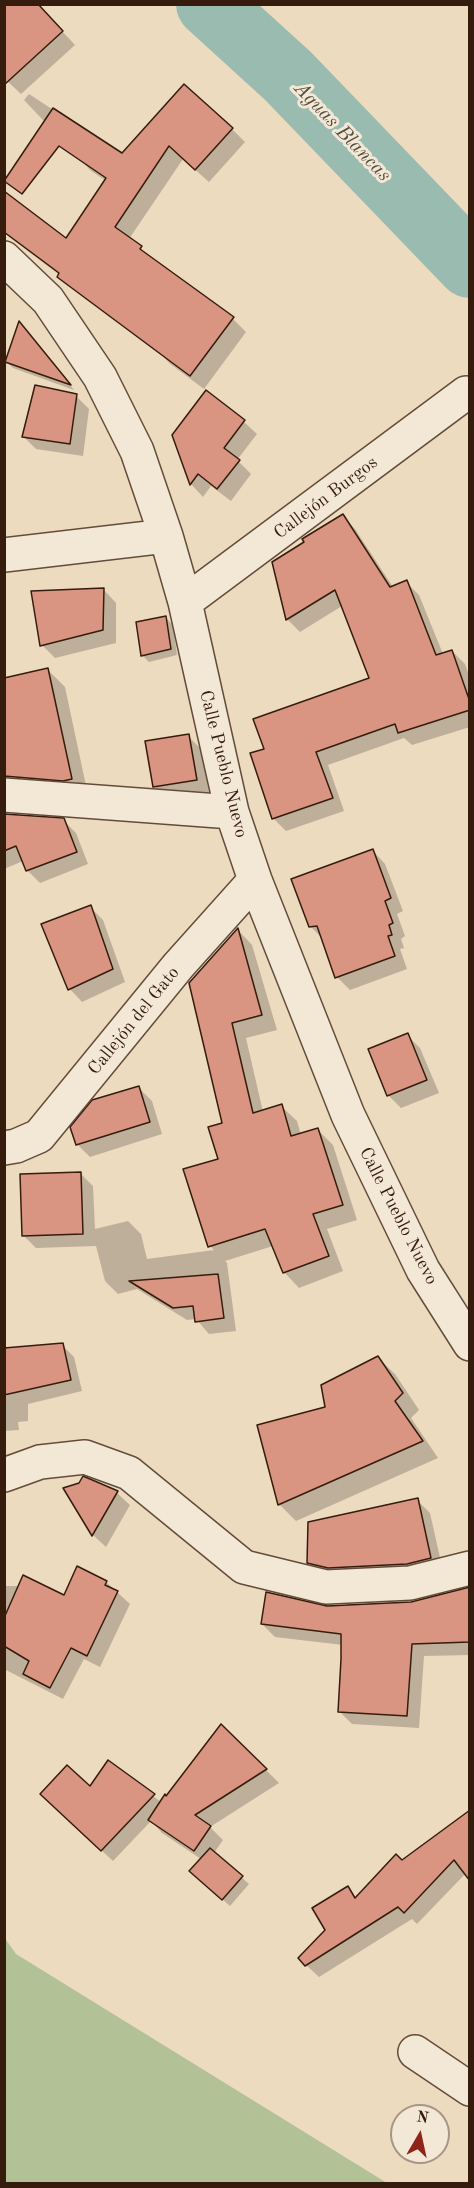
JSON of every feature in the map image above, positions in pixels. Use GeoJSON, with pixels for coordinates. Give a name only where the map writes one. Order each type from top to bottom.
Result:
{"type":"FeatureCollection","features":[{"type":"Feature","properties":{"kind":"street","name":"Calle Pueblo Nuevo"},"geometry":{"type":"LineString","coordinates":[[4,258],[48,300],[100,377],[136,451],[166,536],[185,602],[232,812],[255,880],[348,1115],[423,1270],[470,1344]]}},
{"type":"Feature","properties":{"kind":"street","name":"Callejón Burgos"},"geometry":{"type":"LineString","coordinates":[[185,602],[466,393]]}},
{"type":"Feature","properties":{"kind":"street"},"geometry":{"type":"LineString","coordinates":[[4,555],[166,536]]}},
{"type":"Feature","properties":{"kind":"street"},"geometry":{"type":"LineString","coordinates":[[4,795],[232,812]]}},
{"type":"Feature","properties":{"kind":"street","name":"Callejón del Gato"},"geometry":{"type":"LineString","coordinates":[[4,1148],[16,1146],[39,1136],[178,966],[255,880]]}},
{"type":"Feature","properties":{"kind":"street"},"geometry":{"type":"LineString","coordinates":[[4,1475],[40,1462],[85,1457],[129,1473],[244,1567],[326,1587],[410,1583],[470,1568]]}},
{"type":"Feature","properties":{"kind":"street"},"geometry":{"type":"LineString","coordinates":[[415,2052],[470,2089]]}},
{"type":"Feature","properties":{"kind":"green space"},"geometry":{"type":"Polygon","coordinates":[[[4,1937],[16,1954],[387,2183],[5,2183],[4,1937]]]}},
{"type":"Feature","properties":{"kind":"building"},"geometry":{"type":"Polygon","coordinates":[[[4,4],[38,4],[63,31],[4,85],[4,4]]]}},
{"type":"Feature","properties":{"kind":"building"},"geometry":{"type":"Polygon","coordinates":[[[184,84],[233,128],[195,170],[169,146],[115,227],[142,246],[140,249],[234,317],[190,376],[57,277],[59,273],[4,232],[4,191],[66,238],[106,178],[59,146],[22,194],[4,181],[53,108],[122,153],[184,84]]]}},
{"type":"Feature","properties":{"kind":"building"},"geometry":{"type":"Polygon","coordinates":[[[19,321],[71,385],[5,362],[19,321]]]}},
{"type":"Feature","properties":{"kind":"building"},"geometry":{"type":"Polygon","coordinates":[[[35,385],[77,394],[70,444],[22,437],[35,385]]]}},
{"type":"Feature","properties":{"kind":"building"},"geometry":{"type":"Polygon","coordinates":[[[206,390],[245,420],[224,448],[240,460],[217,489],[198,474],[190,485],[172,435],[206,390]]]}},
{"type":"Feature","properties":{"kind":"building"},"geometry":{"type":"Polygon","coordinates":[[[343,514],[390,587],[407,580],[436,655],[452,650],[470,702],[470,710],[398,733],[395,724],[316,752],[333,798],[272,819],[250,753],[264,749],[253,719],[369,678],[335,590],[286,620],[272,562],[304,542],[302,539],[343,514]]]}},
{"type":"Feature","properties":{"kind":"building"},"geometry":{"type":"Polygon","coordinates":[[[104,588],[103,630],[40,646],[31,591],[104,588]]]}},
{"type":"Feature","properties":{"kind":"building"},"geometry":{"type":"Polygon","coordinates":[[[166,616],[171,649],[141,656],[136,622],[166,616]]]}},
{"type":"Feature","properties":{"kind":"building"},"geometry":{"type":"Polygon","coordinates":[[[48,668],[72,779],[63,781],[4,776],[4,678],[48,668]]]}},
{"type":"Feature","properties":{"kind":"building"},"geometry":{"type":"Polygon","coordinates":[[[189,734],[197,780],[153,787],[145,741],[189,734]]]}},
{"type":"Feature","properties":{"kind":"building"},"geometry":{"type":"Polygon","coordinates":[[[4,814],[64,818],[77,852],[26,871],[16,846],[4,851],[4,814]]]}},
{"type":"Feature","properties":{"kind":"building"},"geometry":{"type":"Polygon","coordinates":[[[373,849],[391,898],[385,901],[393,923],[389,925],[392,935],[388,936],[395,956],[335,978],[317,926],[309,927],[291,879],[373,849]]]}},
{"type":"Feature","properties":{"kind":"building"},"geometry":{"type":"Polygon","coordinates":[[[91,905],[113,969],[68,990],[41,924],[91,905]]]}},
{"type":"Feature","properties":{"kind":"building"},"geometry":{"type":"Polygon","coordinates":[[[238,928],[262,1015],[232,1023],[253,1113],[282,1104],[291,1136],[318,1128],[343,1205],[313,1214],[329,1256],[283,1273],[265,1229],[208,1247],[183,1169],[218,1159],[208,1127],[222,1123],[189,983],[238,928]]]}},
{"type":"Feature","properties":{"kind":"building"},"geometry":{"type":"Polygon","coordinates":[[[408,1033],[427,1080],[387,1096],[368,1049],[408,1033]]]}},
{"type":"Feature","properties":{"kind":"building"},"geometry":{"type":"Polygon","coordinates":[[[139,1086],[150,1122],[76,1145],[70,1127],[92,1100],[139,1086]]]}},
{"type":"Feature","properties":{"kind":"building"},"geometry":{"type":"Polygon","coordinates":[[[81,1172],[83,1234],[22,1236],[20,1174],[81,1172]]]}},
{"type":"Feature","properties":{"kind":"building"},"geometry":{"type":"Polygon","coordinates":[[[218,1274],[224,1318],[195,1322],[193,1306],[173,1308],[129,1281],[218,1274]]]}},
{"type":"Feature","properties":{"kind":"building"},"geometry":{"type":"Polygon","coordinates":[[[63,1343],[71,1380],[4,1395],[4,1348],[63,1343]]]}},
{"type":"Feature","properties":{"kind":"building"},"geometry":{"type":"Polygon","coordinates":[[[378,1356],[403,1393],[395,1401],[423,1441],[278,1505],[257,1425],[325,1407],[321,1385],[378,1356]]]}},
{"type":"Feature","properties":{"kind":"building"},"geometry":{"type":"Polygon","coordinates":[[[83,1476],[118,1491],[92,1536],[63,1488],[79,1483],[83,1476]]]}},
{"type":"Feature","properties":{"kind":"building"},"geometry":{"type":"Polygon","coordinates":[[[418,1498],[431,1558],[407,1564],[328,1568],[307,1563],[308,1522],[418,1498]]]}},
{"type":"Feature","properties":{"kind":"building"},"geometry":{"type":"Polygon","coordinates":[[[77,1566],[107,1581],[105,1585],[118,1591],[87,1656],[71,1648],[50,1688],[23,1674],[29,1661],[4,1646],[4,1618],[23,1575],[64,1595],[77,1566]]]}},
{"type":"Feature","properties":{"kind":"building"},"geometry":{"type":"Polygon","coordinates":[[[470,1587],[470,1642],[412,1644],[407,1716],[338,1712],[341,1634],[261,1624],[266,1592],[327,1606],[411,1602],[470,1587]]]}},
{"type":"Feature","properties":{"kind":"building"},"geometry":{"type":"Polygon","coordinates":[[[221,1724],[267,1769],[195,1815],[211,1826],[194,1851],[148,1820],[165,1794],[166,1796],[221,1724]]]}},
{"type":"Feature","properties":{"kind":"building"},"geometry":{"type":"Polygon","coordinates":[[[108,1760],[155,1794],[101,1851],[40,1794],[67,1765],[90,1786],[108,1760]]]}},
{"type":"Feature","properties":{"kind":"building"},"geometry":{"type":"Polygon","coordinates":[[[470,1810],[470,1881],[454,1860],[404,1913],[398,1907],[305,1966],[298,1958],[325,1930],[312,1908],[348,1886],[355,1898],[396,1854],[402,1860],[470,1810]]]}},
{"type":"Feature","properties":{"kind":"building"},"geometry":{"type":"Polygon","coordinates":[[[210,1848],[243,1876],[222,1900],[189,1871],[210,1848]]]}},
{"type":"Feature","properties":{"kind":"waterway","name":"Aguas Blancas"},"geometry":{"type":"LineString","coordinates":[[209,4],[288,76],[470,265]]}}]}
